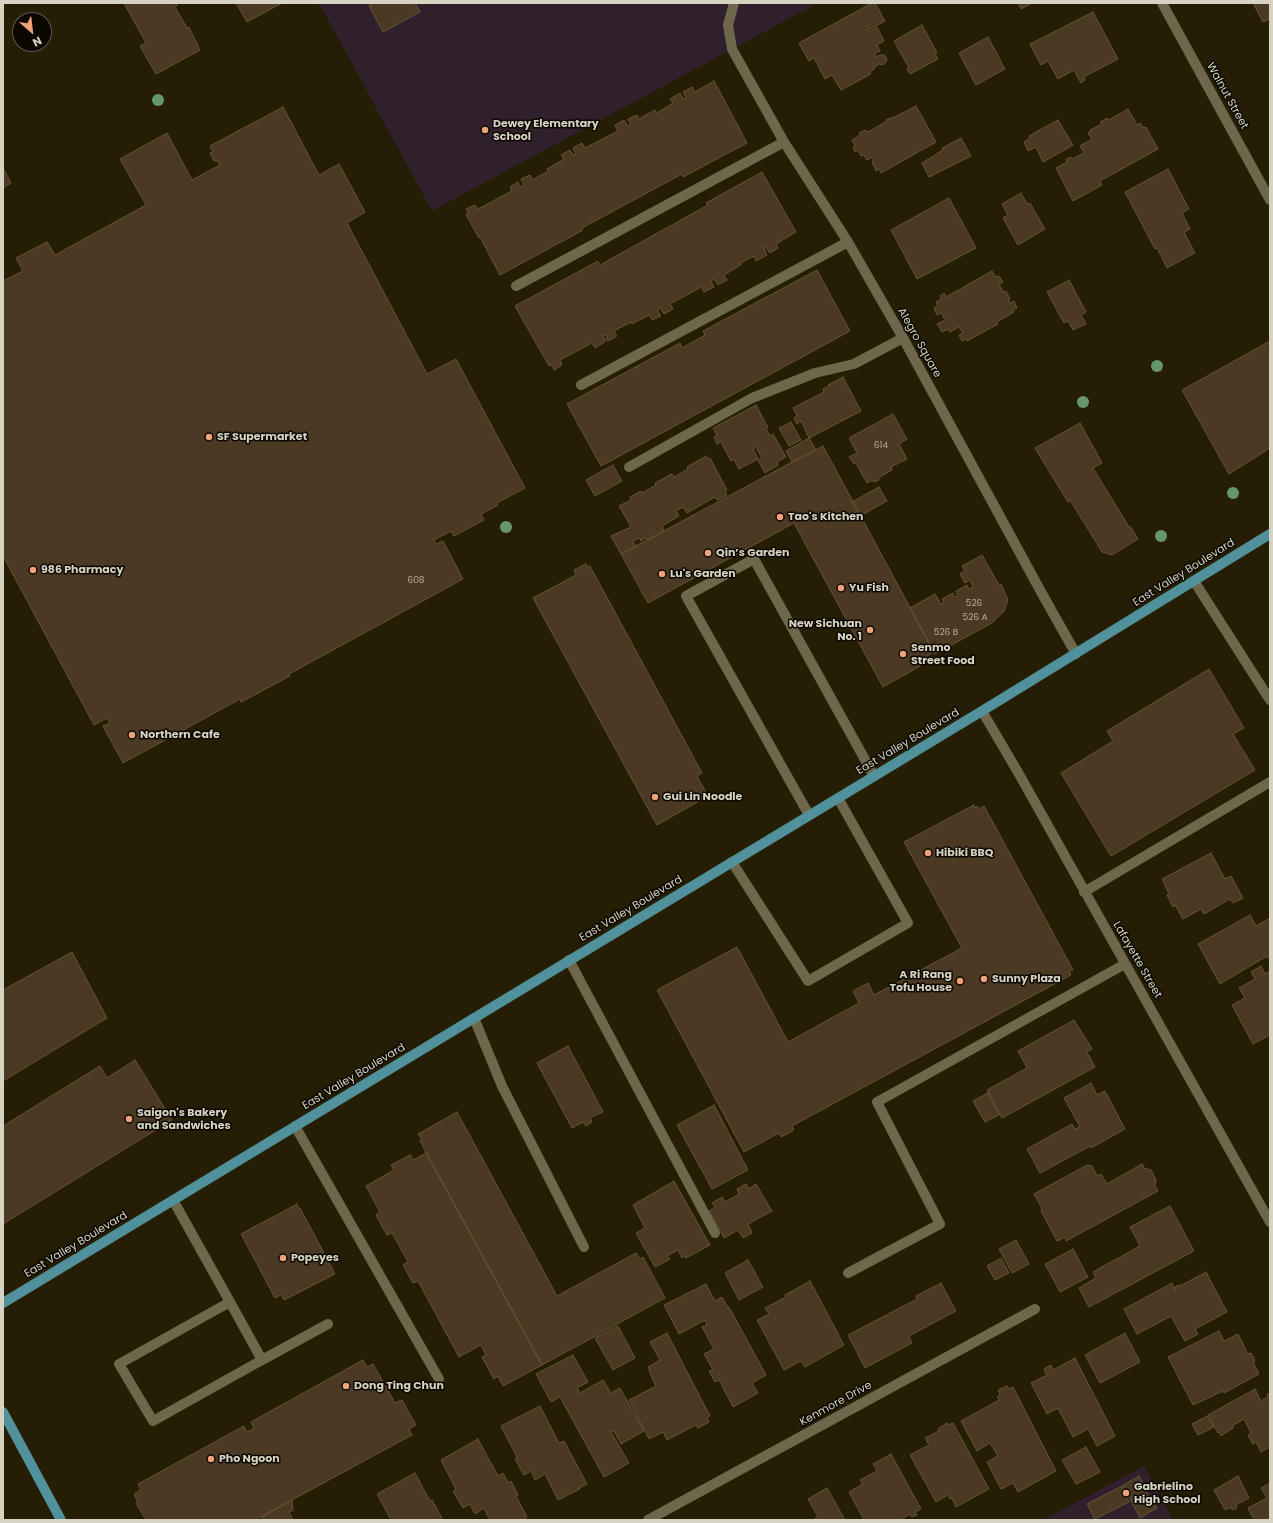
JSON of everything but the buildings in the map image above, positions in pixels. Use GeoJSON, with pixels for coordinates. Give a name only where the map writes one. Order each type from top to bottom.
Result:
{"type":"FeatureCollection","features":[{"type":"Feature","properties":{"kind":"main road","name":"East Valley Boulevard"},"geometry":{"type":"LineString","coordinates":[[3,1303],[1076,654],[1270,534]]}},
{"type":"Feature","properties":{"kind":"main road"},"geometry":{"type":"LineString","coordinates":[[3,1412],[62,1520]]}},
{"type":"Feature","properties":{"kind":"street","name":"Alegro Square"},"geometry":{"type":"LineString","coordinates":[[734,3],[728,25],[732,49],[784,142],[848,242],[903,338],[1076,654]]}},
{"type":"Feature","properties":{"kind":"street","name":"Walnut Street"},"geometry":{"type":"LineString","coordinates":[[1162,3],[1270,200]]}},
{"type":"Feature","properties":{"kind":"street"},"geometry":{"type":"LineString","coordinates":[[516,286],[784,142]]}},
{"type":"Feature","properties":{"kind":"street"},"geometry":{"type":"LineString","coordinates":[[581,385],[848,242]]}},
{"type":"Feature","properties":{"kind":"street"},"geometry":{"type":"LineString","coordinates":[[629,467],[752,398],[815,373],[854,364],[903,338]]}},
{"type":"Feature","properties":{"kind":"street"},"geometry":{"type":"LineString","coordinates":[[809,815],[686,596],[754,559],[874,776]]}},
{"type":"Feature","properties":{"kind":"street"},"geometry":{"type":"LineString","coordinates":[[1194,581],[1270,700]]}},
{"type":"Feature","properties":{"kind":"street","name":"Lafayette Street"},"geometry":{"type":"LineString","coordinates":[[982,711],[1019,774],[1270,1222]]}},
{"type":"Feature","properties":{"kind":"street"},"geometry":{"type":"LineString","coordinates":[[1084,892],[1270,782]]}},
{"type":"Feature","properties":{"kind":"street"},"geometry":{"type":"LineString","coordinates":[[732,862],[808,981],[908,923],[838,798]]}},
{"type":"Feature","properties":{"kind":"street"},"geometry":{"type":"LineString","coordinates":[[569,960],[715,1234]]}},
{"type":"Feature","properties":{"kind":"street"},"geometry":{"type":"LineString","coordinates":[[848,1274],[940,1224],[877,1102],[1125,964]]}},
{"type":"Feature","properties":{"kind":"street"},"geometry":{"type":"LineString","coordinates":[[474,1018],[502,1086],[584,1247]]}},
{"type":"Feature","properties":{"kind":"street"},"geometry":{"type":"LineString","coordinates":[[295,1126],[439,1378]]}},
{"type":"Feature","properties":{"kind":"street"},"geometry":{"type":"LineString","coordinates":[[173,1200],[262,1360]]}},
{"type":"Feature","properties":{"kind":"street"},"geometry":{"type":"LineString","coordinates":[[230,1302],[119,1364],[153,1421],[328,1324]]}},
{"type":"Feature","properties":{"kind":"street","name":"Kenmore Drive"},"geometry":{"type":"LineString","coordinates":[[648,1520],[1035,1309]]}},
{"type":"Feature","properties":{"kind":"shaded area","name":"Dewey Elementary School"},"geometry":{"type":"Polygon","coordinates":[[[319,3],[818,3],[432,211],[319,3]]]}},
{"type":"Feature","properties":{"kind":"shaded area","name":"Gabrielino High School"},"geometry":{"type":"Polygon","coordinates":[[[1144,1466],[1173,1520],[1043,1520],[1144,1466]]]}},
{"type":"Feature","properties":{"kind":"place","name":"Dewey Elementary School"},"geometry":{"type":"Point","coordinates":[485,130]}},
{"type":"Feature","properties":{"kind":"place","name":"SF Supermarket"},"geometry":{"type":"Point","coordinates":[209,437]}},
{"type":"Feature","properties":{"kind":"place","name":"Tao's Kitchen"},"geometry":{"type":"Point","coordinates":[780,517]}},
{"type":"Feature","properties":{"kind":"place","name":"Qin’s Garden"},"geometry":{"type":"Point","coordinates":[708,553]}},
{"type":"Feature","properties":{"kind":"place","name":"986 Pharmacy"},"geometry":{"type":"Point","coordinates":[33,570]}},
{"type":"Feature","properties":{"kind":"place","name":"Lu's Garden"},"geometry":{"type":"Point","coordinates":[662,574]}},
{"type":"Feature","properties":{"kind":"place","name":"Yu Fish"},"geometry":{"type":"Point","coordinates":[841,588]}},
{"type":"Feature","properties":{"kind":"place","name":"New Sichuan No. 1"},"geometry":{"type":"Point","coordinates":[870,630]}},
{"type":"Feature","properties":{"kind":"place","name":"Senmo Street Food"},"geometry":{"type":"Point","coordinates":[903,654]}},
{"type":"Feature","properties":{"kind":"place","name":"Northern Cafe"},"geometry":{"type":"Point","coordinates":[132,735]}},
{"type":"Feature","properties":{"kind":"place","name":"Gui Lin Noodle"},"geometry":{"type":"Point","coordinates":[655,797]}},
{"type":"Feature","properties":{"kind":"place","name":"Hibiki BBQ"},"geometry":{"type":"Point","coordinates":[928,853]}},
{"type":"Feature","properties":{"kind":"place","name":"Sunny Plaza"},"geometry":{"type":"Point","coordinates":[984,979]}},
{"type":"Feature","properties":{"kind":"place","name":"A Ri Rang Tofu House"},"geometry":{"type":"Point","coordinates":[960,981]}},
{"type":"Feature","properties":{"kind":"place","name":"Saigon's Bakery and Sandwiches"},"geometry":{"type":"Point","coordinates":[129,1119]}},
{"type":"Feature","properties":{"kind":"place","name":"Popeyes"},"geometry":{"type":"Point","coordinates":[283,1258]}},
{"type":"Feature","properties":{"kind":"place","name":"Dong Ting Chun"},"geometry":{"type":"Point","coordinates":[346,1386]}},
{"type":"Feature","properties":{"kind":"place","name":"Pho Ngoon"},"geometry":{"type":"Point","coordinates":[211,1459]}},
{"type":"Feature","properties":{"kind":"place","name":"Gabrielino High School"},"geometry":{"type":"Point","coordinates":[1126,1493]}}]}
